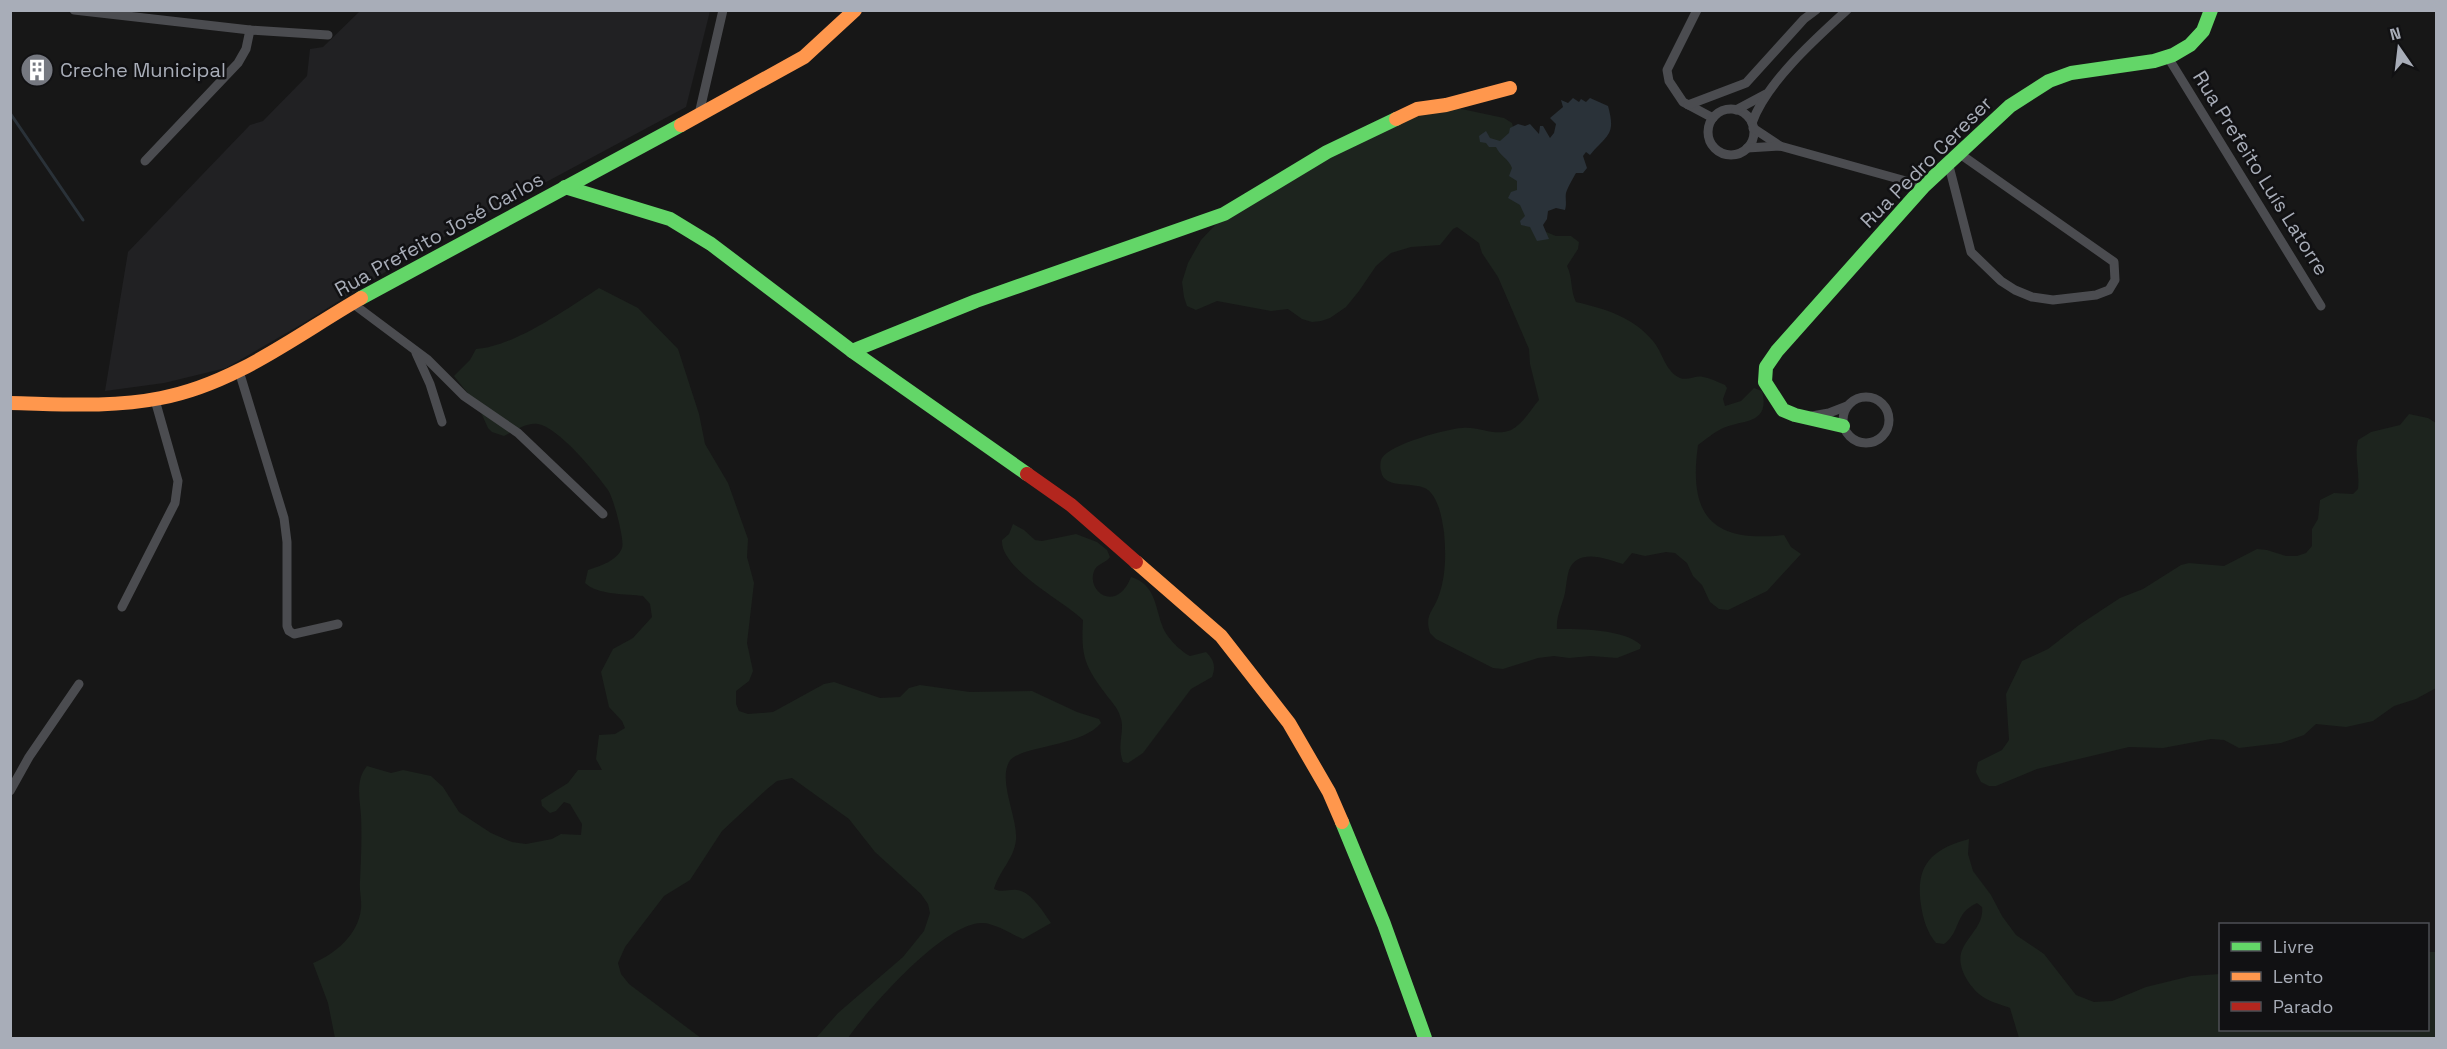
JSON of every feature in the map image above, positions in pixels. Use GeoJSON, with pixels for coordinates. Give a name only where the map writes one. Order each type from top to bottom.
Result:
{"type":"FeatureCollection","features":[{"type":"Feature","properties":{"kind":"street"},"geometry":{"type":"LineString","coordinates":[[74,10],[250,30],[328,35]]}},
{"type":"Feature","properties":{"kind":"street"},"geometry":{"type":"LineString","coordinates":[[699,114],[723,10]]}},
{"type":"Feature","properties":{"kind":"street","name":"Rua Prefeito José Carlos"},"geometry":{"type":"LineString","coordinates":[[10,403],[120,403],[155,400],[198,388],[239,371],[352,303],[804,57],[855,10]]}},
{"type":"Feature","properties":{"kind":"street"},"geometry":{"type":"LineString","coordinates":[[1697,10],[1667,70],[1675,93],[1688,105],[1713,118]]}},
{"type":"Feature","properties":{"kind":"street"},"geometry":{"type":"LineString","coordinates":[[1688,105],[1746,83],[1804,19],[1816,10]]}},
{"type":"Feature","properties":{"kind":"street"},"geometry":{"type":"LineString","coordinates":[[1780,146],[1753,125],[1743,112],[1736,110],[1723,110],[1713,118],[1708,133],[1714,147],[1727,155],[1742,152],[1747,148],[1752,142],[1753,125],[1768,93],[1805,51],[1847,10]]}},
{"type":"Feature","properties":{"kind":"street","name":"Rua Pedro Cereser"},"geometry":{"type":"LineString","coordinates":[[1843,426],[1783,410],[1765,382],[1766,367],[1777,351],[1924,186],[1949,166],[2002,111],[2029,91],[2073,72],[2169,58],[2189,47],[2203,30],[2211,10]]}},
{"type":"Feature","properties":{"kind":"street"},"geometry":{"type":"LineString","coordinates":[[145,161],[238,63],[246,49],[250,30]]}},
{"type":"Feature","properties":{"kind":"street","name":"Rua Prefeito Luís Latorre"},"geometry":{"type":"LineString","coordinates":[[2169,58],[2322,306]]}},
{"type":"Feature","properties":{"kind":"street"},"geometry":{"type":"LineString","coordinates":[[852,351],[976,301],[1224,214],[1326,152],[1417,109],[1446,105],[1510,88]]}},
{"type":"Feature","properties":{"kind":"street"},"geometry":{"type":"LineString","coordinates":[[1736,110],[1768,93]]}},
{"type":"Feature","properties":{"kind":"street"},"geometry":{"type":"LineString","coordinates":[[1747,148],[1780,146],[1924,186]]}},
{"type":"Feature","properties":{"kind":"street"},"geometry":{"type":"LineString","coordinates":[[1949,166],[1971,252],[2001,281],[2032,297],[2053,300],[2096,295],[2109,290],[2115,280],[2114,262],[1960,154]]}},
{"type":"Feature","properties":{"kind":"street"},"geometry":{"type":"LineString","coordinates":[[565,187],[670,219],[711,244],[852,351],[1071,505],[1221,636],[1289,723],[1329,792],[1384,924],[1425,1038]]}},
{"type":"Feature","properties":{"kind":"street"},"geometry":{"type":"LineString","coordinates":[[352,303],[413,348],[445,375],[464,396],[530,442],[603,514]]}},
{"type":"Feature","properties":{"kind":"street"},"geometry":{"type":"LineString","coordinates":[[413,348],[423,365],[442,422]]}},
{"type":"Feature","properties":{"kind":"street"},"geometry":{"type":"LineString","coordinates":[[239,371],[284,518],[287,542],[287,626],[294,634],[338,624]]}},
{"type":"Feature","properties":{"kind":"street"},"geometry":{"type":"LineString","coordinates":[[1808,417],[1828,413],[1847,406],[1857,398],[1869,396],[1875,398],[1888,411],[1889,424],[1879,439],[1861,443],[1850,437],[1843,426],[1843,416],[1847,406]]}},
{"type":"Feature","properties":{"kind":"street"},"geometry":{"type":"LineString","coordinates":[[122,607],[175,503],[178,481],[155,400]]}},
{"type":"Feature","properties":{"kind":"street"},"geometry":{"type":"LineString","coordinates":[[10,791],[29,757],[79,684]]}},
{"type":"Feature","properties":{"kind":"shaded area"},"geometry":{"type":"Polygon","coordinates":[[[360,11],[710,11],[686,107],[427,246],[302,324],[226,368],[164,383],[105,391],[128,252],[250,125],[263,121],[307,76],[310,49],[323,47],[360,11]]]}},
{"type":"Feature","properties":{"kind":"shaded area"},"geometry":{"type":"Polygon","coordinates":[[[1573,98],[1579,102],[1581,99],[1586,102],[1590,98],[1608,106],[1611,129],[1590,155],[1586,152],[1583,156],[1587,168],[1583,173],[1576,173],[1566,193],[1565,210],[1556,208],[1548,211],[1543,225],[1549,239],[1537,241],[1530,227],[1521,225],[1520,221],[1525,216],[1520,205],[1508,198],[1511,192],[1517,190],[1517,181],[1509,176],[1512,168],[1496,147],[1489,147],[1486,143],[1480,142],[1479,136],[1486,131],[1490,138],[1500,141],[1509,133],[1510,128],[1518,124],[1525,126],[1530,124],[1539,134],[1540,126],[1543,126],[1550,138],[1556,124],[1550,118],[1563,107],[1561,100],[1568,103],[1573,98]]]}},
{"type":"Feature","properties":{"kind":"shaded area"},"geometry":{"type":"Polygon","coordinates":[[[1438,104],[1504,118],[1512,123],[1539,229],[1556,236],[1571,236],[1579,242],[1578,249],[1567,266],[1576,302],[1608,311],[1637,326],[1653,341],[1671,371],[1680,378],[1703,377],[1725,385],[1727,388],[1723,399],[1725,406],[1741,401],[1754,388],[1762,391],[1764,402],[1758,416],[1721,429],[1698,445],[1696,470],[1697,490],[1702,507],[1710,520],[1723,529],[1739,534],[1784,535],[1791,547],[1801,554],[1767,591],[1728,610],[1719,609],[1710,602],[1687,563],[1675,553],[1666,552],[1645,556],[1632,553],[1623,564],[1593,556],[1579,559],[1569,570],[1557,629],[1613,633],[1633,640],[1641,645],[1640,649],[1617,658],[1554,656],[1538,658],[1503,669],[1493,668],[1436,639],[1430,633],[1428,621],[1441,587],[1445,564],[1444,532],[1439,510],[1432,494],[1423,487],[1394,483],[1383,477],[1380,468],[1381,459],[1396,448],[1444,431],[1468,428],[1499,432],[1511,430],[1523,420],[1539,400],[1530,364],[1529,349],[1498,277],[1482,253],[1479,243],[1457,227],[1440,245],[1411,247],[1391,253],[1376,266],[1346,307],[1321,321],[1312,322],[1302,319],[1288,309],[1271,311],[1217,301],[1196,310],[1187,306],[1182,282],[1188,263],[1201,240],[1218,222],[1267,196],[1306,166],[1438,104]]]}},
{"type":"Feature","properties":{"kind":"shaded area"},"geometry":{"type":"Polygon","coordinates":[[[599,288],[638,308],[678,349],[699,414],[705,444],[728,483],[748,539],[747,557],[754,583],[747,643],[753,671],[749,681],[736,691],[736,704],[739,711],[748,714],[773,712],[824,684],[834,682],[880,698],[900,697],[909,688],[920,685],[970,692],[1032,691],[1077,712],[1099,719],[1101,723],[1079,737],[1015,756],[1009,762],[1006,770],[1007,790],[1016,840],[1015,847],[994,889],[1017,890],[1028,894],[1051,923],[1023,939],[986,923],[965,927],[947,937],[908,970],[872,1008],[848,1038],[816,1038],[838,1013],[903,957],[924,931],[930,913],[928,904],[921,894],[875,852],[849,819],[792,778],[777,781],[722,831],[690,880],[664,896],[625,947],[618,963],[621,974],[629,984],[701,1038],[335,1038],[328,1003],[313,963],[337,949],[350,935],[359,918],[361,816],[359,790],[363,771],[367,766],[391,773],[403,770],[431,776],[443,787],[459,812],[491,833],[512,842],[526,844],[552,839],[561,834],[581,835],[582,824],[570,804],[564,802],[556,811],[550,813],[542,806],[541,800],[568,783],[578,770],[602,770],[596,759],[599,735],[615,734],[625,728],[622,721],[609,707],[601,672],[613,649],[633,638],[652,617],[650,604],[643,596],[604,592],[585,583],[588,570],[612,560],[622,548],[620,528],[610,494],[576,452],[546,427],[529,424],[504,436],[492,432],[478,406],[454,376],[470,360],[476,349],[491,347],[523,334],[599,288]]]}},
{"type":"Feature","properties":{"kind":"shaded area"},"geometry":{"type":"Polygon","coordinates":[[[2409,414],[2428,418],[2436,423],[2436,688],[2416,699],[2394,706],[2373,721],[2346,727],[2316,724],[2304,735],[2281,743],[2239,748],[2224,740],[2211,739],[2163,748],[2129,747],[2037,769],[1996,786],[1989,786],[1981,782],[1976,772],[1978,762],[2002,750],[2009,740],[2006,694],[2022,661],[2048,649],[2120,598],[2143,589],[2181,565],[2189,563],[2224,566],[2257,549],[2286,556],[2306,553],[2312,546],[2312,529],[2318,519],[2320,500],[2334,493],[2353,494],[2358,489],[2358,440],[2371,432],[2400,425],[2409,414]]]}},
{"type":"Feature","properties":{"kind":"shaded area"},"geometry":{"type":"Polygon","coordinates":[[[1013,524],[1035,540],[1042,541],[1076,534],[1097,542],[1107,550],[1110,557],[1095,569],[1093,577],[1098,591],[1110,597],[1118,595],[1131,577],[1139,580],[1150,590],[1166,634],[1173,643],[1190,656],[1206,652],[1212,661],[1214,670],[1212,677],[1191,689],[1143,753],[1128,763],[1123,762],[1121,755],[1122,722],[1119,713],[1092,675],[1085,659],[1083,620],[1035,584],[1011,562],[1004,551],[1002,540],[1009,534],[1013,524]]]}},
{"type":"Feature","properties":{"kind":"shaded area"},"geometry":{"type":"Polygon","coordinates":[[[1969,839],[1968,854],[1973,871],[1991,895],[2002,916],[2016,935],[2044,954],[2076,995],[2094,1002],[2112,1001],[2146,987],[2191,976],[2219,974],[2219,1031],[2429,1031],[2429,952],[2436,952],[2436,1038],[2019,1038],[2010,1008],[1978,993],[1969,982],[1960,962],[1963,948],[1981,919],[1982,907],[1977,903],[1970,907],[1944,944],[1936,943],[1933,939],[1923,915],[1921,880],[1928,861],[1956,843],[1969,839]]]}},
{"type":"Feature","properties":{"kind":"waterway"},"geometry":{"type":"LineString","coordinates":[[10,113],[83,220]]}},
{"type":"Feature","properties":{"kind":"traffic: fast"},"geometry":{"type":"LineString","coordinates":[[1843,426],[1783,410],[1765,382],[1766,367],[1777,351],[1924,186],[2010,106],[2049,81],[2071,73],[2154,61],[2173,55],[2190,45],[2203,31],[2211,10]]}},
{"type":"Feature","properties":{"kind":"traffic: fast"},"geometry":{"type":"LineString","coordinates":[[852,351],[976,301],[1224,214],[1327,152],[1396,119]]}},
{"type":"Feature","properties":{"kind":"traffic: fast"},"geometry":{"type":"LineString","coordinates":[[361,298],[681,125]]}},
{"type":"Feature","properties":{"kind":"traffic: fast"},"geometry":{"type":"LineString","coordinates":[[565,187],[670,219],[711,244],[852,351],[1027,474]]}},
{"type":"Feature","properties":{"kind":"traffic: fast"},"geometry":{"type":"LineString","coordinates":[[1342,822],[1384,924],[1425,1038]]}},
{"type":"Feature","properties":{"kind":"traffic: slow"},"geometry":{"type":"LineString","coordinates":[[681,125],[804,57],[855,10]]}},
{"type":"Feature","properties":{"kind":"traffic: slow"},"geometry":{"type":"LineString","coordinates":[[1396,119],[1417,109],[1446,105],[1510,88]]}},
{"type":"Feature","properties":{"kind":"traffic: slow"},"geometry":{"type":"LineString","coordinates":[[10,403],[86,405],[123,403],[161,398],[188,391],[214,382],[265,357],[361,298]]}},
{"type":"Feature","properties":{"kind":"traffic: slow"},"geometry":{"type":"LineString","coordinates":[[1136,562],[1221,636],[1289,723],[1329,792],[1342,822]]}},
{"type":"Feature","properties":{"kind":"traffic: jam"},"geometry":{"type":"LineString","coordinates":[[1027,474],[1071,505],[1136,562]]}},
{"type":"Feature","properties":{"kind":"place","name":"Creche Municipal"},"geometry":{"type":"Point","coordinates":[37,70]}}]}
